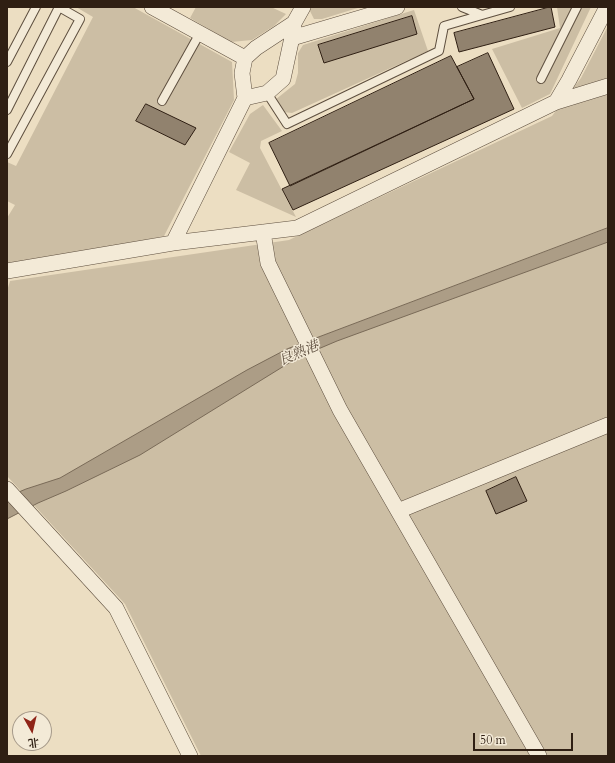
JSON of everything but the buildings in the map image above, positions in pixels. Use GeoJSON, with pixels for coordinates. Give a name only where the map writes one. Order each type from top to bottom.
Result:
{"type":"FeatureCollection","features":[{"type":"Feature","properties":{"kind":"street"},"geometry":{"type":"LineString","coordinates":[[152,7],[245,58]]}},
{"type":"Feature","properties":{"kind":"street"},"geometry":{"type":"LineString","coordinates":[[245,98],[267,93],[283,79],[293,31],[303,7]]}},
{"type":"Feature","properties":{"kind":"street"},"geometry":{"type":"LineString","coordinates":[[173,243],[245,98],[242,73],[245,58],[269,39],[293,31],[397,7]]}},
{"type":"Feature","properties":{"kind":"street"},"geometry":{"type":"LineString","coordinates":[[556,102],[607,7]]}},
{"type":"Feature","properties":{"kind":"street"},"geometry":{"type":"LineString","coordinates":[[269,39],[289,53]]}},
{"type":"Feature","properties":{"kind":"street"},"geometry":{"type":"LineString","coordinates":[[7,271],[173,243],[298,228],[556,102],[608,86]]}},
{"type":"Feature","properties":{"kind":"street"},"geometry":{"type":"LineString","coordinates":[[264,232],[268,262],[340,410],[539,756]]}},
{"type":"Feature","properties":{"kind":"street"},"geometry":{"type":"LineString","coordinates":[[398,511],[608,425]]}},
{"type":"Feature","properties":{"kind":"street"},"geometry":{"type":"LineString","coordinates":[[8,490],[116,608],[190,756]]}},
{"type":"Feature","properties":{"kind":"lane"},"geometry":{"type":"LineString","coordinates":[[7,62],[36,7]]}},
{"type":"Feature","properties":{"kind":"lane"},"geometry":{"type":"LineString","coordinates":[[7,110],[59,7],[80,19],[7,154]]}},
{"type":"Feature","properties":{"kind":"lane"},"geometry":{"type":"LineString","coordinates":[[462,7],[482,15]]}},
{"type":"Feature","properties":{"kind":"lane"},"geometry":{"type":"LineString","coordinates":[[267,93],[287,124],[439,51],[444,26],[510,7]]}},
{"type":"Feature","properties":{"kind":"lane"},"geometry":{"type":"LineString","coordinates":[[541,79],[577,7]]}},
{"type":"Feature","properties":{"kind":"lane"},"geometry":{"type":"LineString","coordinates":[[162,101],[200,33]]}},
{"type":"Feature","properties":{"kind":"shaded area"},"geometry":{"type":"Polygon","coordinates":[[[76,7],[133,7],[232,62],[234,100],[164,236],[7,264],[7,218],[15,205],[7,201],[7,162],[16,166],[93,17],[76,7]]]}},
{"type":"Feature","properties":{"kind":"shaded area"},"geometry":{"type":"Polygon","coordinates":[[[196,7],[271,7],[286,14],[274,26],[252,40],[231,42],[190,18],[196,7]]]}},
{"type":"Feature","properties":{"kind":"shaded area"},"geometry":{"type":"Polygon","coordinates":[[[310,7],[361,7],[322,19],[314,19],[309,9],[310,7]]]}},
{"type":"Feature","properties":{"kind":"shaded area"},"geometry":{"type":"Polygon","coordinates":[[[557,7],[591,7],[550,94],[522,108],[492,49],[560,28],[557,7]]]}},
{"type":"Feature","properties":{"kind":"shaded area"},"geometry":{"type":"Polygon","coordinates":[[[414,10],[428,51],[292,113],[283,112],[275,100],[295,84],[298,73],[298,53],[303,45],[414,10]]]}},
{"type":"Feature","properties":{"kind":"shaded area"},"geometry":{"type":"Polygon","coordinates":[[[608,26],[608,756],[201,756],[125,604],[7,476],[7,291],[10,281],[289,240],[552,116],[581,78],[608,26]]]}},
{"type":"Feature","properties":{"kind":"shaded area"},"geometry":{"type":"Polygon","coordinates":[[[263,105],[282,131],[261,141],[260,148],[296,217],[236,190],[250,163],[229,152],[250,114],[263,105]]]}},
{"type":"Feature","properties":{"kind":"water","name":"良熟港"},"geometry":{"type":"Polygon","coordinates":[[[608,228],[608,242],[337,341],[297,358],[140,455],[7,519],[7,497],[60,478],[247,370],[287,349],[608,228]]]}}]}
